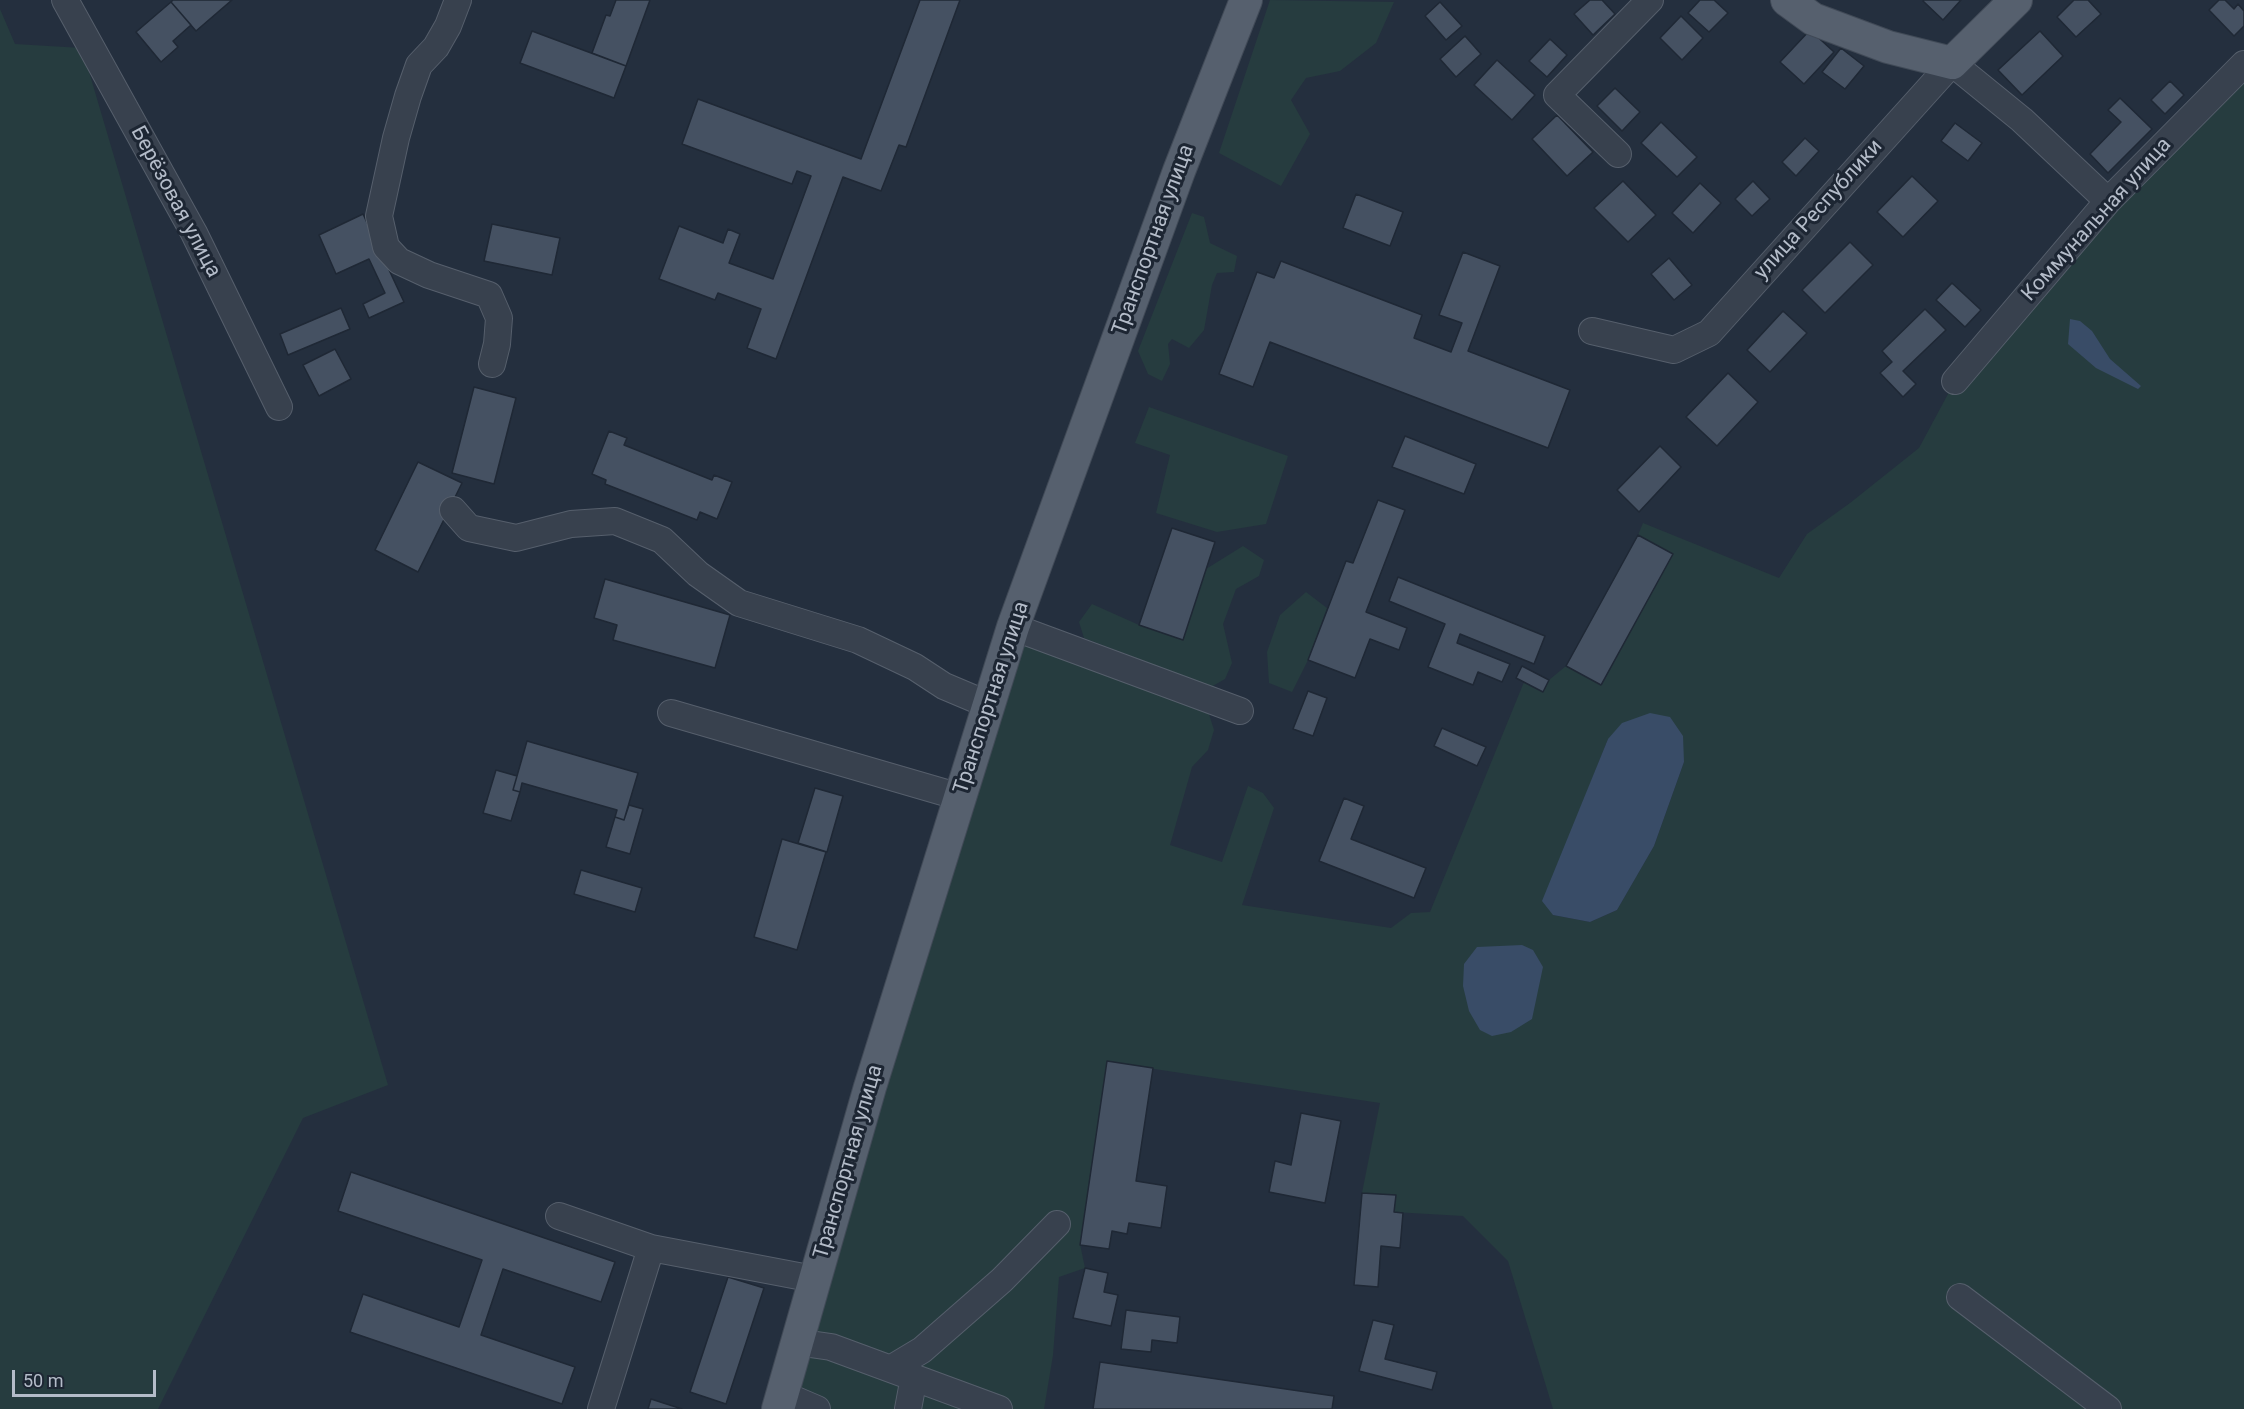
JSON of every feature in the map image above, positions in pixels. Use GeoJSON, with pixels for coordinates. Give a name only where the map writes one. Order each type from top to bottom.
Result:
{"type":"FeatureCollection","features":[{"type":"Feature","properties":{"kind":"main road","name":"Транспортная улица"},"geometry":{"type":"LineString","coordinates":[[780,1401],[870,1087],[1013,627],[1179,171],[1246,0]]}},
{"type":"Feature","properties":{"kind":"main road"},"geometry":{"type":"LineString","coordinates":[[1787,0],[1813,19],[1888,47],[1953,63]]}},
{"type":"Feature","properties":{"kind":"main road","name":"улица Республики"},"geometry":{"type":"LineString","coordinates":[[1953,63],[2016,0]]}},
{"type":"Feature","properties":{"kind":"street","name":"Берёзовая улица"},"geometry":{"type":"LineString","coordinates":[[65,0],[194,233],[279,407]]}},
{"type":"Feature","properties":{"kind":"street"},"geometry":{"type":"LineString","coordinates":[[458,0],[448,26],[436,47],[419,65],[396,138],[379,216],[386,247],[399,261],[489,295],[499,318],[497,344],[492,364]]}},
{"type":"Feature","properties":{"kind":"street"},"geometry":{"type":"LineString","coordinates":[[1618,154],[1557,95],[1650,0]]}},
{"type":"Feature","properties":{"kind":"street"},"geometry":{"type":"LineString","coordinates":[[1953,63],[2022,120],[2108,201]]}},
{"type":"Feature","properties":{"kind":"street","name":"улица Республики"},"geometry":{"type":"LineString","coordinates":[[1592,331],[1674,350],[1709,333],[1953,63]]}},
{"type":"Feature","properties":{"kind":"street","name":"Коммунальная улица"},"geometry":{"type":"LineString","coordinates":[[1955,381],[2108,201],[2244,64]]}},
{"type":"Feature","properties":{"kind":"street"},"geometry":{"type":"LineString","coordinates":[[453,510],[469,528],[516,538],[572,524],[615,521],[662,540],[698,574],[739,603],[858,640],[915,667],[944,687],[989,705]]}},
{"type":"Feature","properties":{"kind":"street"},"geometry":{"type":"LineString","coordinates":[[1013,627],[1240,711]]}},
{"type":"Feature","properties":{"kind":"street"},"geometry":{"type":"LineString","coordinates":[[671,713],[960,797]]}},
{"type":"Feature","properties":{"kind":"street"},"geometry":{"type":"LineString","coordinates":[[559,1216],[651,1248],[814,1279]]}},
{"type":"Feature","properties":{"kind":"street"},"geometry":{"type":"LineString","coordinates":[[908,1409],[903,1372],[922,1350],[1002,1280],[1057,1224]]}},
{"type":"Feature","properties":{"kind":"street"},"geometry":{"type":"LineString","coordinates":[[601,1409],[651,1248]]}},
{"type":"Feature","properties":{"kind":"street"},"geometry":{"type":"LineString","coordinates":[[1960,1297],[2108,1409]]}},
{"type":"Feature","properties":{"kind":"street"},"geometry":{"type":"LineString","coordinates":[[796,1342],[831,1347],[999,1409]]}},
{"type":"Feature","properties":{"kind":"street"},"geometry":{"type":"LineString","coordinates":[[780,1401],[817,1409]]}},
{"type":"Feature","properties":{"kind":"green space"},"geometry":{"type":"Polygon","coordinates":[[[1270,0],[1394,2],[1376,43],[1340,71],[1306,78],[1291,100],[1310,134],[1281,186],[1219,153],[1270,0]]]}},
{"type":"Feature","properties":{"kind":"green space"},"geometry":{"type":"Polygon","coordinates":[[[0,9],[15,44],[82,48],[388,1085],[303,1118],[158,1409],[0,1409],[0,9]]]}},
{"type":"Feature","properties":{"kind":"green space"},"geometry":{"type":"Polygon","coordinates":[[[2244,64],[2244,1409],[1553,1409],[1508,1261],[1463,1216],[1394,1212],[1395,1195],[1362,1193],[1380,1103],[1108,1062],[1080,1244],[1085,1268],[1059,1277],[1053,1355],[1044,1409],[778,1409],[1013,627],[1208,711],[1214,730],[1208,750],[1192,767],[1170,845],[1222,862],[1248,786],[1263,793],[1274,808],[1242,905],[1391,928],[1411,913],[1430,912],[1524,682],[1543,692],[1549,680],[1566,666],[1602,685],[1673,554],[1638,535],[1643,523],[1779,578],[1807,534],[1919,448],[1955,381],[2244,64]],[[1608,739],[1564,850],[1553,915],[1590,922],[1617,910],[1654,846],[1684,762],[1608,739]]]}},
{"type":"Feature","properties":{"kind":"green space"},"geometry":{"type":"Polygon","coordinates":[[[1192,213],[1204,217],[1210,243],[1237,256],[1234,272],[1217,273],[1212,285],[1204,330],[1189,348],[1172,339],[1168,344],[1170,364],[1162,381],[1148,374],[1138,351],[1192,213]]]}},
{"type":"Feature","properties":{"kind":"green space"},"geometry":{"type":"Polygon","coordinates":[[[1149,407],[1288,456],[1266,524],[1217,532],[1156,513],[1170,455],[1135,443],[1149,407]]]}},
{"type":"Feature","properties":{"kind":"green space"},"geometry":{"type":"Polygon","coordinates":[[[1243,546],[1264,560],[1259,576],[1236,589],[1223,624],[1232,663],[1225,679],[1211,687],[1084,638],[1079,622],[1092,604],[1139,625],[1183,640],[1206,569],[1243,546]]]}},
{"type":"Feature","properties":{"kind":"green space"},"geometry":{"type":"Polygon","coordinates":[[[1306,592],[1327,608],[1308,660],[1292,692],[1269,683],[1267,652],[1280,615],[1306,592]]]}},
{"type":"Feature","properties":{"kind":"water"},"geometry":{"type":"Polygon","coordinates":[[[2070,319],[2080,321],[2092,331],[2110,359],[2141,386],[2138,389],[2096,368],[2068,344],[2070,319]]]}},
{"type":"Feature","properties":{"kind":"water"},"geometry":{"type":"Polygon","coordinates":[[[1650,713],[1670,717],[1683,736],[1684,762],[1654,846],[1617,910],[1590,922],[1553,915],[1542,901],[1608,739],[1622,723],[1650,713]]]}},
{"type":"Feature","properties":{"kind":"water"},"geometry":{"type":"Polygon","coordinates":[[[1522,945],[1533,950],[1543,967],[1532,1019],[1511,1032],[1492,1036],[1480,1030],[1469,1011],[1463,986],[1464,964],[1477,947],[1522,945]]]}},
{"type":"Feature","properties":{"kind":"building"},"geometry":{"type":"Polygon","coordinates":[[[173,0],[232,0],[196,31],[171,2],[173,0]]]}},
{"type":"Feature","properties":{"kind":"building"},"geometry":{"type":"Polygon","coordinates":[[[616,0],[650,0],[626,66],[592,53],[606,15],[610,16],[616,0]]]}},
{"type":"Feature","properties":{"kind":"building"},"geometry":{"type":"Polygon","coordinates":[[[920,0],[960,0],[906,147],[899,145],[881,191],[843,177],[776,359],[747,348],[761,309],[718,293],[715,300],[659,279],[679,226],[723,243],[728,229],[740,234],[729,263],[773,279],[811,176],[797,171],[792,184],[682,144],[698,99],[861,159],[920,0]]]}},
{"type":"Feature","properties":{"kind":"building"},"geometry":{"type":"Polygon","coordinates":[[[1590,0],[1602,0],[1615,14],[1593,35],[1574,14],[1590,0]]]}},
{"type":"Feature","properties":{"kind":"building"},"geometry":{"type":"Polygon","coordinates":[[[1700,0],[1714,0],[1728,13],[1709,32],[1688,13],[1700,0]]]}},
{"type":"Feature","properties":{"kind":"building"},"geometry":{"type":"Polygon","coordinates":[[[1924,0],[1961,0],[1943,20],[1924,0]]]}},
{"type":"Feature","properties":{"kind":"building"},"geometry":{"type":"Polygon","coordinates":[[[2074,0],[2088,0],[2101,14],[2076,37],[2057,17],[2074,0]]]}},
{"type":"Feature","properties":{"kind":"building"},"geometry":{"type":"Polygon","coordinates":[[[2219,0],[2225,0],[2234,9],[2238,4],[2244,11],[2244,26],[2234,36],[2209,10],[2219,0]]]}},
{"type":"Feature","properties":{"kind":"building"},"geometry":{"type":"Polygon","coordinates":[[[171,2],[191,25],[173,41],[178,47],[161,62],[136,32],[171,2]]]}},
{"type":"Feature","properties":{"kind":"building"},"geometry":{"type":"Polygon","coordinates":[[[1440,2],[1462,26],[1446,40],[1425,16],[1440,2]]]}},
{"type":"Feature","properties":{"kind":"building"},"geometry":{"type":"Polygon","coordinates":[[[1681,16],[1703,38],[1682,60],[1660,38],[1681,16]]]}},
{"type":"Feature","properties":{"kind":"building"},"geometry":{"type":"Polygon","coordinates":[[[1810,30],[1834,52],[1804,84],[1780,62],[1810,30]]]}},
{"type":"Feature","properties":{"kind":"building"},"geometry":{"type":"Polygon","coordinates":[[[532,31],[626,66],[614,98],[520,63],[532,31]]]}},
{"type":"Feature","properties":{"kind":"building"},"geometry":{"type":"Polygon","coordinates":[[[2040,31],[2063,56],[2022,95],[1998,70],[2040,31]]]}},
{"type":"Feature","properties":{"kind":"building"},"geometry":{"type":"Polygon","coordinates":[[[1465,36],[1481,54],[1456,77],[1440,59],[1465,36]]]}},
{"type":"Feature","properties":{"kind":"building"},"geometry":{"type":"Polygon","coordinates":[[[1550,39],[1567,55],[1547,77],[1529,61],[1550,39]]]}},
{"type":"Feature","properties":{"kind":"building"},"geometry":{"type":"Polygon","coordinates":[[[1841,48],[1864,66],[1845,89],[1822,72],[1841,48]]]}},
{"type":"Feature","properties":{"kind":"building"},"geometry":{"type":"Polygon","coordinates":[[[1497,60],[1535,95],[1512,120],[1474,85],[1497,60]]]}},
{"type":"Feature","properties":{"kind":"building"},"geometry":{"type":"Polygon","coordinates":[[[2170,81],[2184,95],[2165,114],[2151,100],[2170,81]]]}},
{"type":"Feature","properties":{"kind":"building"},"geometry":{"type":"Polygon","coordinates":[[[1615,88],[1640,112],[1622,131],[1597,106],[1615,88]]]}},
{"type":"Feature","properties":{"kind":"building"},"geometry":{"type":"Polygon","coordinates":[[[2120,98],[2152,129],[2108,173],[2090,154],[2121,122],[2108,110],[2120,98]]]}},
{"type":"Feature","properties":{"kind":"building"},"geometry":{"type":"Polygon","coordinates":[[[1557,115],[1593,152],[1567,176],[1532,139],[1557,115]]]}},
{"type":"Feature","properties":{"kind":"building"},"geometry":{"type":"Polygon","coordinates":[[[1661,122],[1697,157],[1677,177],[1641,143],[1661,122]]]}},
{"type":"Feature","properties":{"kind":"building"},"geometry":{"type":"Polygon","coordinates":[[[1955,123],[1982,143],[1968,161],[1941,141],[1955,123]]]}},
{"type":"Feature","properties":{"kind":"building"},"geometry":{"type":"Polygon","coordinates":[[[1805,138],[1819,151],[1796,176],[1782,162],[1805,138]]]}},
{"type":"Feature","properties":{"kind":"building"},"geometry":{"type":"Polygon","coordinates":[[[1912,176],[1938,201],[1903,237],[1877,212],[1912,176]]]}},
{"type":"Feature","properties":{"kind":"building"},"geometry":{"type":"Polygon","coordinates":[[[1623,181],[1656,215],[1628,242],[1594,208],[1623,181]]]}},
{"type":"Feature","properties":{"kind":"building"},"geometry":{"type":"Polygon","coordinates":[[[1753,181],[1770,199],[1752,216],[1735,199],[1753,181]]]}},
{"type":"Feature","properties":{"kind":"building"},"geometry":{"type":"Polygon","coordinates":[[[1700,183],[1721,203],[1693,233],[1672,213],[1700,183]]]}},
{"type":"Feature","properties":{"kind":"building"},"geometry":{"type":"Polygon","coordinates":[[[1356,194],[1403,212],[1390,246],[1343,228],[1356,194]]]}},
{"type":"Feature","properties":{"kind":"building"},"geometry":{"type":"Polygon","coordinates":[[[363,214],[404,302],[369,318],[363,304],[385,293],[369,259],[336,274],[319,235],[363,214]]]}},
{"type":"Feature","properties":{"kind":"building"},"geometry":{"type":"Polygon","coordinates":[[[492,224],[560,238],[552,275],[484,261],[492,224]]]}},
{"type":"Feature","properties":{"kind":"building"},"geometry":{"type":"Polygon","coordinates":[[[1850,242],[1873,265],[1825,313],[1802,290],[1850,242]]]}},
{"type":"Feature","properties":{"kind":"building"},"geometry":{"type":"Polygon","coordinates":[[[1463,252],[1500,266],[1468,351],[1570,390],[1548,448],[1270,342],[1253,387],[1219,374],[1257,272],[1274,278],[1281,261],[1422,315],[1414,338],[1451,352],[1462,323],[1439,315],[1463,252]]]}},
{"type":"Feature","properties":{"kind":"building"},"geometry":{"type":"Polygon","coordinates":[[[1669,258],[1692,285],[1674,300],[1651,274],[1669,258]]]}},
{"type":"Feature","properties":{"kind":"building"},"geometry":{"type":"Polygon","coordinates":[[[1952,283],[1981,310],[1965,327],[1936,300],[1952,283]]]}},
{"type":"Feature","properties":{"kind":"building"},"geometry":{"type":"Polygon","coordinates":[[[341,308],[350,329],[288,355],[280,334],[341,308]]]}},
{"type":"Feature","properties":{"kind":"building"},"geometry":{"type":"Polygon","coordinates":[[[1925,309],[1946,330],[1903,371],[1916,384],[1903,397],[1880,373],[1892,362],[1882,351],[1925,309]]]}},
{"type":"Feature","properties":{"kind":"building"},"geometry":{"type":"Polygon","coordinates":[[[1783,311],[1807,333],[1770,372],[1747,350],[1783,311]]]}},
{"type":"Feature","properties":{"kind":"building"},"geometry":{"type":"Polygon","coordinates":[[[335,349],[351,379],[319,396],[303,365],[335,349]]]}},
{"type":"Feature","properties":{"kind":"building"},"geometry":{"type":"Polygon","coordinates":[[[1728,373],[1758,402],[1717,446],[1686,417],[1728,373]]]}},
{"type":"Feature","properties":{"kind":"building"},"geometry":{"type":"Polygon","coordinates":[[[474,387],[516,398],[494,484],[452,473],[474,387]]]}},
{"type":"Feature","properties":{"kind":"building"},"geometry":{"type":"Polygon","coordinates":[[[609,431],[627,438],[624,445],[712,480],[714,475],[732,482],[717,519],[700,512],[697,520],[605,484],[606,480],[592,474],[609,431]]]}},
{"type":"Feature","properties":{"kind":"building"},"geometry":{"type":"Polygon","coordinates":[[[1405,436],[1476,464],[1464,494],[1392,467],[1405,436]]]}},
{"type":"Feature","properties":{"kind":"building"},"geometry":{"type":"Polygon","coordinates":[[[1660,446],[1681,467],[1639,512],[1617,490],[1660,446]]]}},
{"type":"Feature","properties":{"kind":"building"},"geometry":{"type":"Polygon","coordinates":[[[418,462],[462,483],[418,572],[375,550],[418,462]]]}},
{"type":"Feature","properties":{"kind":"building"},"geometry":{"type":"Polygon","coordinates":[[[1378,500],[1405,510],[1366,612],[1407,628],[1399,650],[1370,639],[1355,678],[1308,660],[1346,561],[1353,563],[1378,500]]]}},
{"type":"Feature","properties":{"kind":"building"},"geometry":{"type":"Polygon","coordinates":[[[1172,528],[1215,542],[1183,640],[1139,625],[1172,528]]]}},
{"type":"Feature","properties":{"kind":"building"},"geometry":{"type":"Polygon","coordinates":[[[1638,535],[1673,554],[1601,685],[1566,666],[1638,535]]]}},
{"type":"Feature","properties":{"kind":"building"},"geometry":{"type":"Polygon","coordinates":[[[1398,577],[1545,636],[1534,664],[1460,634],[1457,643],[1510,664],[1502,682],[1478,672],[1473,685],[1428,667],[1445,624],[1389,601],[1398,577]]]}},
{"type":"Feature","properties":{"kind":"building"},"geometry":{"type":"Polygon","coordinates":[[[605,579],[730,615],[715,668],[613,640],[617,625],[594,618],[605,579]]]}},
{"type":"Feature","properties":{"kind":"building"},"geometry":{"type":"Polygon","coordinates":[[[1522,666],[1549,680],[1543,692],[1516,678],[1522,666]]]}},
{"type":"Feature","properties":{"kind":"building"},"geometry":{"type":"Polygon","coordinates":[[[1308,691],[1327,698],[1313,736],[1293,729],[1308,691]]]}},
{"type":"Feature","properties":{"kind":"building"},"geometry":{"type":"Polygon","coordinates":[[[1442,728],[1486,747],[1477,766],[1434,746],[1442,728]]]}},
{"type":"Feature","properties":{"kind":"building"},"geometry":{"type":"Polygon","coordinates":[[[527,741],[638,773],[624,820],[615,817],[617,810],[522,783],[520,792],[513,790],[527,741]]]}},
{"type":"Feature","properties":{"kind":"building"},"geometry":{"type":"Polygon","coordinates":[[[496,770],[517,776],[513,790],[520,792],[511,821],[483,813],[496,770]]]}},
{"type":"Feature","properties":{"kind":"building"},"geometry":{"type":"Polygon","coordinates":[[[815,788],[843,796],[827,852],[798,843],[815,788]]]}},
{"type":"Feature","properties":{"kind":"building"},"geometry":{"type":"Polygon","coordinates":[[[1344,798],[1364,806],[1351,839],[1426,868],[1414,898],[1319,861],[1344,798]]]}},
{"type":"Feature","properties":{"kind":"building"},"geometry":{"type":"Polygon","coordinates":[[[629,805],[643,809],[630,854],[606,847],[615,817],[624,820],[629,805]]]}},
{"type":"Feature","properties":{"kind":"building"},"geometry":{"type":"Polygon","coordinates":[[[782,839],[826,852],[797,950],[754,937],[782,839]]]}},
{"type":"Feature","properties":{"kind":"building"},"geometry":{"type":"Polygon","coordinates":[[[581,870],[642,888],[635,912],[574,894],[581,870]]]}},
{"type":"Feature","properties":{"kind":"building"},"geometry":{"type":"Polygon","coordinates":[[[1107,1061],[1153,1068],[1136,1181],[1167,1186],[1161,1228],[1129,1223],[1127,1234],[1112,1231],[1109,1249],[1080,1245],[1107,1061]]]}},
{"type":"Feature","properties":{"kind":"building"},"geometry":{"type":"Polygon","coordinates":[[[1301,1113],[1341,1121],[1325,1203],[1269,1192],[1275,1161],[1291,1165],[1301,1113]]]}},
{"type":"Feature","properties":{"kind":"building"},"geometry":{"type":"Polygon","coordinates":[[[351,1172],[615,1262],[601,1302],[503,1269],[481,1335],[575,1367],[562,1404],[350,1332],[363,1294],[459,1327],[482,1260],[338,1211],[351,1172]]]}},
{"type":"Feature","properties":{"kind":"building"},"geometry":{"type":"Polygon","coordinates":[[[1362,1193],[1396,1195],[1394,1212],[1403,1213],[1400,1248],[1381,1246],[1378,1287],[1354,1285],[1362,1193]]]}},
{"type":"Feature","properties":{"kind":"building"},"geometry":{"type":"Polygon","coordinates":[[[1085,1268],[1108,1273],[1104,1292],[1118,1295],[1111,1326],[1073,1318],[1085,1268]]]}},
{"type":"Feature","properties":{"kind":"building"},"geometry":{"type":"Polygon","coordinates":[[[728,1277],[764,1288],[726,1404],[690,1392],[728,1277]]]}},
{"type":"Feature","properties":{"kind":"building"},"geometry":{"type":"Polygon","coordinates":[[[1126,1310],[1180,1317],[1177,1343],[1152,1340],[1151,1352],[1121,1349],[1126,1310]]]}},
{"type":"Feature","properties":{"kind":"building"},"geometry":{"type":"Polygon","coordinates":[[[1373,1320],[1394,1325],[1385,1359],[1437,1372],[1432,1390],[1359,1371],[1373,1320]]]}},
{"type":"Feature","properties":{"kind":"building"},"geometry":{"type":"Polygon","coordinates":[[[1100,1362],[1334,1396],[1332,1409],[1093,1409],[1100,1362]]]}},
{"type":"Feature","properties":{"kind":"building"},"geometry":{"type":"Polygon","coordinates":[[[651,1399],[682,1409],[648,1409],[651,1399]]]}}]}
